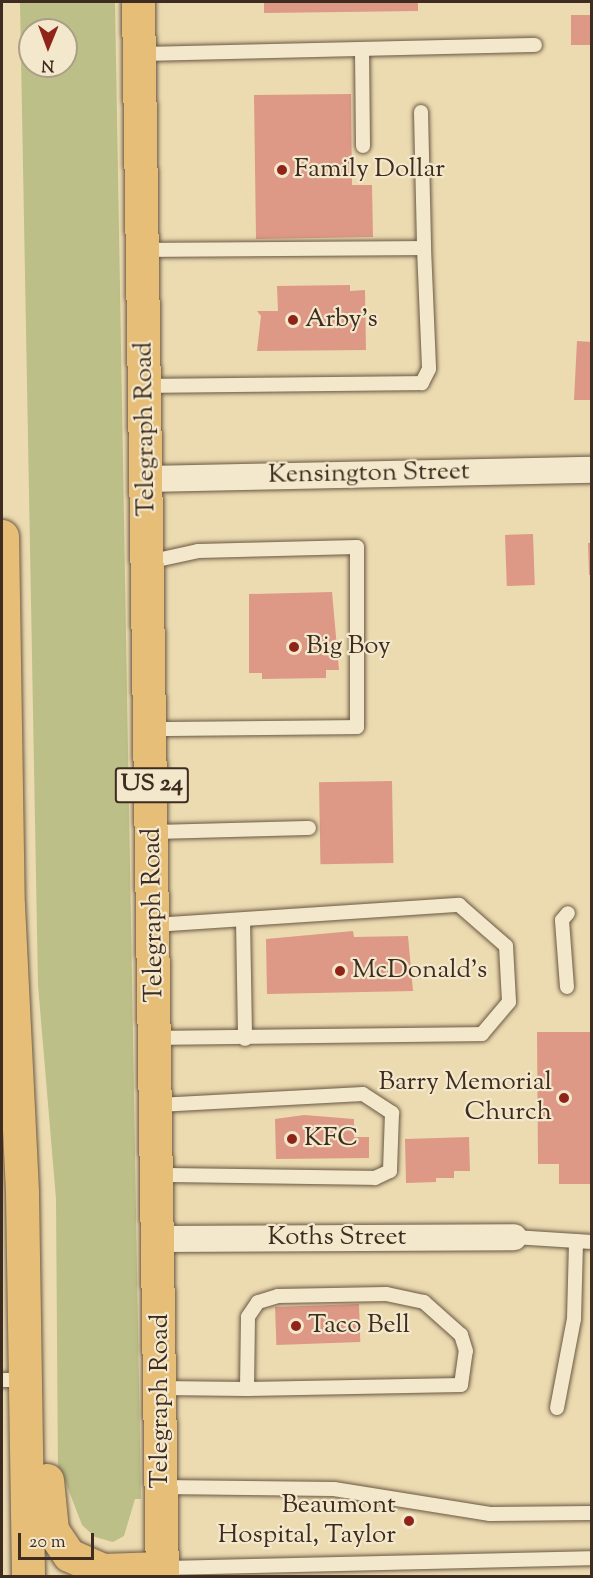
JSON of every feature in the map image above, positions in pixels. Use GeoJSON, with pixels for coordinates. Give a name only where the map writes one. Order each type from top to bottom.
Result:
{"type":"FeatureCollection","features":[{"type":"Feature","properties":{"kind":"main road","name":"Telegraph Road"},"geometry":{"type":"LineString","coordinates":[[138,2],[158,1105],[162,1572]]}},
{"type":"Feature","properties":{"kind":"main road"},"geometry":{"type":"LineString","coordinates":[[2,536],[5,923],[14,1031],[10,1100],[14,1380],[28,1576]]}},
{"type":"Feature","properties":{"kind":"main road"},"geometry":{"type":"LineString","coordinates":[[14,1031],[38,1097],[40,1120],[47,1514],[57,1542],[83,1565],[162,1572]]}},
{"type":"Feature","properties":{"kind":"street","name":"Kensington Street"},"geometry":{"type":"LineString","coordinates":[[147,479],[591,470]]}},
{"type":"Feature","properties":{"kind":"street","name":"Koths Street"},"geometry":{"type":"LineString","coordinates":[[160,1239],[514,1237]]}},
{"type":"Feature","properties":{"kind":"lane"},"geometry":{"type":"LineString","coordinates":[[139,54],[535,45]]}},
{"type":"Feature","properties":{"kind":"lane"},"geometry":{"type":"LineString","coordinates":[[362,49],[363,146]]}},
{"type":"Feature","properties":{"kind":"lane"},"geometry":{"type":"LineString","coordinates":[[145,386],[422,383],[429,369],[422,112]]}},
{"type":"Feature","properties":{"kind":"lane"},"geometry":{"type":"LineString","coordinates":[[142,250],[424,248]]}},
{"type":"Feature","properties":{"kind":"lane"},"geometry":{"type":"LineString","coordinates":[[148,562],[198,551],[357,547],[357,727],[151,729]]}},
{"type":"Feature","properties":{"kind":"lane"},"geometry":{"type":"LineString","coordinates":[[153,831],[309,828]]}},
{"type":"Feature","properties":{"kind":"lane"},"geometry":{"type":"LineString","coordinates":[[154,925],[459,905],[506,946],[509,1002],[482,1034],[246,1039],[156,1038]]}},
{"type":"Feature","properties":{"kind":"lane"},"geometry":{"type":"LineString","coordinates":[[567,987],[562,920],[568,913]]}},
{"type":"Feature","properties":{"kind":"lane"},"geometry":{"type":"LineString","coordinates":[[243,920],[246,1039]]}},
{"type":"Feature","properties":{"kind":"lane"},"geometry":{"type":"LineString","coordinates":[[158,1105],[363,1094],[392,1113],[390,1171],[375,1178],[159,1175]]}},
{"type":"Feature","properties":{"kind":"lane"},"geometry":{"type":"LineString","coordinates":[[514,1237],[591,1242]]}},
{"type":"Feature","properties":{"kind":"lane"},"geometry":{"type":"LineString","coordinates":[[557,1408],[574,1319],[576,1241]]}},
{"type":"Feature","properties":{"kind":"lane"},"geometry":{"type":"LineString","coordinates":[[160,1388],[247,1389],[461,1385],[466,1351],[461,1335],[424,1302],[386,1294],[278,1296],[258,1302],[248,1317],[247,1389]]}},
{"type":"Feature","properties":{"kind":"lane"},"geometry":{"type":"LineString","coordinates":[[161,1487],[334,1489],[490,1514],[591,1513]]}},
{"type":"Feature","properties":{"kind":"lane"},"geometry":{"type":"LineString","coordinates":[[162,1572],[591,1558]]}},
{"type":"Feature","properties":{"kind":"green space"},"geometry":{"type":"Polygon","coordinates":[[[20,2],[115,2],[141,1499],[135,1499],[124,1536],[113,1542],[95,1537],[82,1525],[64,1478],[58,1477],[56,1199],[38,985],[21,78],[78,78],[78,18],[20,18],[20,2]]]}},
{"type":"Feature","properties":{"kind":"building"},"geometry":{"type":"Polygon","coordinates":[[[264,2],[418,2],[418,11],[264,13],[264,2]]]}},
{"type":"Feature","properties":{"kind":"building"},"geometry":{"type":"Polygon","coordinates":[[[571,15],[592,15],[592,45],[571,45],[571,15]]]}},
{"type":"Feature","properties":{"kind":"building"},"geometry":{"type":"Polygon","coordinates":[[[351,94],[352,185],[372,185],[373,237],[256,239],[254,95],[351,94]]]}},
{"type":"Feature","properties":{"kind":"building"},"geometry":{"type":"Polygon","coordinates":[[[350,285],[350,291],[365,290],[366,350],[257,351],[261,316],[257,311],[278,311],[277,286],[350,285]]]}},
{"type":"Feature","properties":{"kind":"building"},"geometry":{"type":"Polygon","coordinates":[[[577,341],[592,342],[592,400],[574,400],[577,341]]]}},
{"type":"Feature","properties":{"kind":"building"},"geometry":{"type":"Polygon","coordinates":[[[533,534],[535,585],[507,586],[505,535],[533,534]]]}},
{"type":"Feature","properties":{"kind":"building"},"geometry":{"type":"Polygon","coordinates":[[[588,543],[592,543],[592,575],[589,575],[588,543]]]}},
{"type":"Feature","properties":{"kind":"building","name":"Big Boy"},"geometry":{"type":"Polygon","coordinates":[[[332,592],[339,670],[326,670],[326,678],[262,679],[262,673],[249,673],[249,594],[332,592]]]}},
{"type":"Feature","properties":{"kind":"building"},"geometry":{"type":"Polygon","coordinates":[[[392,781],[393,863],[320,864],[319,782],[392,781]]]}},
{"type":"Feature","properties":{"kind":"building","name":"McDonald's"},"geometry":{"type":"Polygon","coordinates":[[[353,931],[354,937],[408,936],[413,991],[267,994],[266,939],[353,931]]]}},
{"type":"Feature","properties":{"kind":"building","name":"Barry Memorial Church"},"geometry":{"type":"Polygon","coordinates":[[[537,1032],[592,1032],[592,1184],[559,1184],[559,1164],[538,1164],[537,1032]]]}},
{"type":"Feature","properties":{"kind":"building"},"geometry":{"type":"Polygon","coordinates":[[[304,1115],[354,1119],[354,1137],[369,1137],[369,1158],[276,1159],[275,1119],[304,1115]]]}},
{"type":"Feature","properties":{"kind":"building"},"geometry":{"type":"Polygon","coordinates":[[[469,1137],[470,1171],[454,1171],[454,1178],[436,1178],[436,1182],[406,1183],[405,1139],[469,1137]]]}},
{"type":"Feature","properties":{"kind":"building"},"geometry":{"type":"Polygon","coordinates":[[[359,1304],[360,1342],[276,1345],[275,1307],[359,1304]]]}},
{"type":"Feature","properties":{"kind":"place","name":"Family Dollar"},"geometry":{"type":"Point","coordinates":[282,170]}},
{"type":"Feature","properties":{"kind":"place","name":"Arby's"},"geometry":{"type":"Point","coordinates":[293,320]}},
{"type":"Feature","properties":{"kind":"place","name":"Big Boy"},"geometry":{"type":"Point","coordinates":[294,647]}},
{"type":"Feature","properties":{"kind":"place","name":"McDonald's"},"geometry":{"type":"Point","coordinates":[340,971]}},
{"type":"Feature","properties":{"kind":"place","name":"Barry Memorial Church"},"geometry":{"type":"Point","coordinates":[564,1098]}},
{"type":"Feature","properties":{"kind":"place","name":"KFC"},"geometry":{"type":"Point","coordinates":[292,1139]}},
{"type":"Feature","properties":{"kind":"place","name":"Taco Bell"},"geometry":{"type":"Point","coordinates":[296,1326]}},
{"type":"Feature","properties":{"kind":"place","name":"Beaumont Hospital, Taylor"},"geometry":{"type":"Point","coordinates":[409,1521]}}]}
